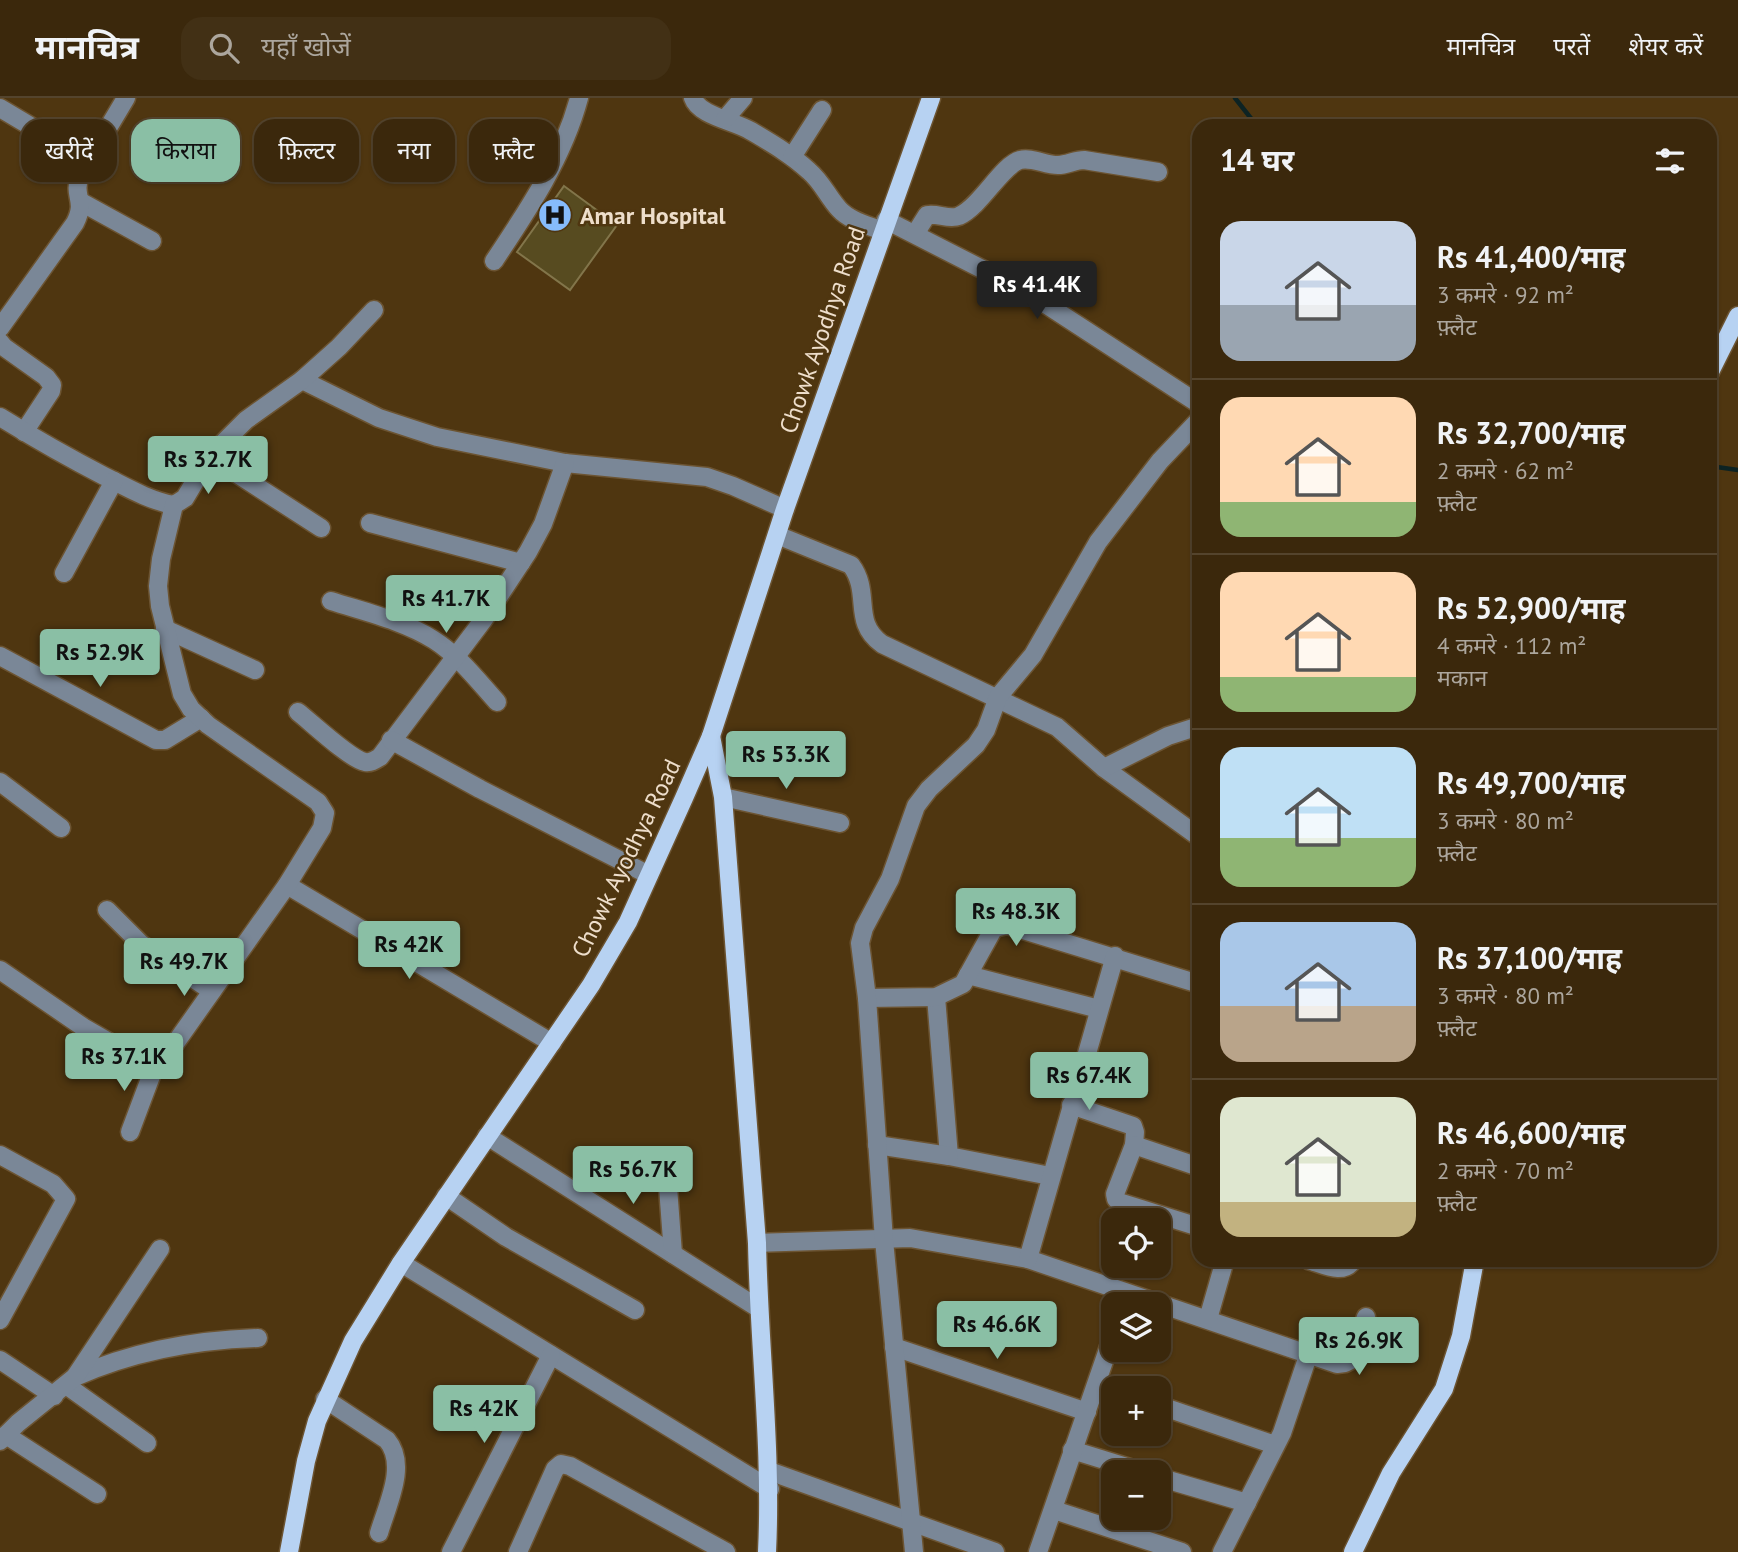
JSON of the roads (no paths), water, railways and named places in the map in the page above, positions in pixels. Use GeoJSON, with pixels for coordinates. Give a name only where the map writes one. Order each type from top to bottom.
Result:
{"type":"FeatureCollection","features":[{"type":"Feature","properties":{"kind":"main road","name":"Chowk Ayodhya Road"},"geometry":{"type":"LineString","coordinates":[[289,1552],[306,1461],[317,1421],[353,1341],[401,1263],[552,1043],[628,922],[711,736],[785,509],[931,98]]}},
{"type":"Feature","properties":{"kind":"main road"},"geometry":{"type":"LineString","coordinates":[[1717,358],[1738,316]]}},
{"type":"Feature","properties":{"kind":"main road"},"geometry":{"type":"LineString","coordinates":[[711,736],[723,797],[757,1243],[758,1308],[770,1489],[767,1552]]}},
{"type":"Feature","properties":{"kind":"main road"},"geometry":{"type":"LineString","coordinates":[[1353,1552],[1391,1473],[1444,1389],[1461,1336],[1474,1267]]}},
{"type":"Feature","properties":{"kind":"street"},"geometry":{"type":"LineString","coordinates":[[114,119],[126,98]]}},
{"type":"Feature","properties":{"kind":"street"},"geometry":{"type":"LineString","coordinates":[[495,261],[553,164],[579,98]]}},
{"type":"Feature","properties":{"kind":"street"},"geometry":{"type":"LineString","coordinates":[[693,98],[695,106],[744,127],[792,158],[810,172],[846,216],[915,234],[1027,292],[1192,399]]}},
{"type":"Feature","properties":{"kind":"street"},"geometry":{"type":"LineString","coordinates":[[726,119],[743,98]]}},
{"type":"Feature","properties":{"kind":"street"},"geometry":{"type":"LineString","coordinates":[[0,108],[21,121]]}},
{"type":"Feature","properties":{"kind":"street"},"geometry":{"type":"LineString","coordinates":[[792,158],[822,110]]}},
{"type":"Feature","properties":{"kind":"street"},"geometry":{"type":"LineString","coordinates":[[915,234],[927,215],[953,218],[964,213],[1011,165],[1021,160],[1055,165],[1084,160],[1158,172]]}},
{"type":"Feature","properties":{"kind":"street"},"geometry":{"type":"LineString","coordinates":[[78,182],[77,196],[81,202],[152,240]]}},
{"type":"Feature","properties":{"kind":"street"},"geometry":{"type":"LineString","coordinates":[[0,328],[75,223],[81,212],[81,202]]}},
{"type":"Feature","properties":{"kind":"street"},"geometry":{"type":"LineString","coordinates":[[130,1132],[154,1068],[162,1062],[287,885],[322,828],[325,813],[318,802],[201,718],[191,709],[182,694],[165,629],[158,586],[161,559],[174,505],[185,498],[211,457],[246,420],[302,380],[339,347],[374,310]]}},
{"type":"Feature","properties":{"kind":"street"},"geometry":{"type":"LineString","coordinates":[[0,342],[52,384],[51,391],[24,432]]}},
{"type":"Feature","properties":{"kind":"street"},"geometry":{"type":"LineString","coordinates":[[302,380],[379,418],[437,437],[565,463],[707,477],[785,509]]}},
{"type":"Feature","properties":{"kind":"street"},"geometry":{"type":"LineString","coordinates":[[0,417],[114,481],[174,505]]}},
{"type":"Feature","properties":{"kind":"street"},"geometry":{"type":"LineString","coordinates":[[914,1552],[884,1240],[867,999],[860,943],[864,929],[890,879],[916,806],[929,789],[976,745],[986,730],[999,697],[1033,655],[1098,542],[1160,461],[1192,427]]}},
{"type":"Feature","properties":{"kind":"street"},"geometry":{"type":"LineString","coordinates":[[211,457],[321,528]]}},
{"type":"Feature","properties":{"kind":"street"},"geometry":{"type":"LineString","coordinates":[[298,712],[363,762],[372,762],[380,757],[484,619],[521,563],[543,524],[565,463]]}},
{"type":"Feature","properties":{"kind":"street"},"geometry":{"type":"LineString","coordinates":[[64,573],[114,481]]}},
{"type":"Feature","properties":{"kind":"street"},"geometry":{"type":"LineString","coordinates":[[370,523],[521,563]]}},
{"type":"Feature","properties":{"kind":"street"},"geometry":{"type":"LineString","coordinates":[[777,536],[851,565],[858,575],[865,625],[871,637],[1057,727],[1104,768],[1192,832]]}},
{"type":"Feature","properties":{"kind":"street"},"geometry":{"type":"LineString","coordinates":[[331,601],[433,640],[454,656],[497,702]]}},
{"type":"Feature","properties":{"kind":"street"},"geometry":{"type":"LineString","coordinates":[[165,629],[255,670]]}},
{"type":"Feature","properties":{"kind":"street"},"geometry":{"type":"LineString","coordinates":[[3,664],[156,740],[165,740],[201,718]]}},
{"type":"Feature","properties":{"kind":"street"},"geometry":{"type":"LineString","coordinates":[[1104,768],[1168,736],[1192,728]]}},
{"type":"Feature","properties":{"kind":"street"},"geometry":{"type":"LineString","coordinates":[[391,740],[480,789],[649,875]]}},
{"type":"Feature","properties":{"kind":"street"},"geometry":{"type":"LineString","coordinates":[[0,782],[61,828]]}},
{"type":"Feature","properties":{"kind":"street"},"geometry":{"type":"LineString","coordinates":[[723,797],[839,823]]}},
{"type":"Feature","properties":{"kind":"street"},"geometry":{"type":"LineString","coordinates":[[287,885],[552,1043]]}},
{"type":"Feature","properties":{"kind":"street"},"geometry":{"type":"LineString","coordinates":[[107,910],[141,944],[212,991]]}},
{"type":"Feature","properties":{"kind":"street"},"geometry":{"type":"LineString","coordinates":[[867,999],[936,997],[963,984],[994,928],[1000,925],[1115,956],[1192,982]]}},
{"type":"Feature","properties":{"kind":"street"},"geometry":{"type":"LineString","coordinates":[[1028,1259],[1115,956]]}},
{"type":"Feature","properties":{"kind":"street"},"geometry":{"type":"LineString","coordinates":[[0,970],[83,1027],[154,1068]]}},
{"type":"Feature","properties":{"kind":"street"},"geometry":{"type":"LineString","coordinates":[[968,975],[1099,1009]]}},
{"type":"Feature","properties":{"kind":"street"},"geometry":{"type":"LineString","coordinates":[[936,997],[949,1156]]}},
{"type":"Feature","properties":{"kind":"street"},"geometry":{"type":"LineString","coordinates":[[1071,1105],[1133,1126],[1134,1145],[1115,1194],[1119,1202],[1192,1225]]}},
{"type":"Feature","properties":{"kind":"street"},"geometry":{"type":"LineString","coordinates":[[487,1136],[758,1308]]}},
{"type":"Feature","properties":{"kind":"street"},"geometry":{"type":"LineString","coordinates":[[877,1144],[1050,1177]]}},
{"type":"Feature","properties":{"kind":"street"},"geometry":{"type":"LineString","coordinates":[[1134,1145],[1192,1165]]}},
{"type":"Feature","properties":{"kind":"street"},"geometry":{"type":"LineString","coordinates":[[0,1155],[53,1184],[66,1199],[7,1287],[0,1320]]}},
{"type":"Feature","properties":{"kind":"street"},"geometry":{"type":"LineString","coordinates":[[666,1160],[673,1254]]}},
{"type":"Feature","properties":{"kind":"street"},"geometry":{"type":"LineString","coordinates":[[446,1196],[506,1237],[635,1310]]}},
{"type":"Feature","properties":{"kind":"street"},"geometry":{"type":"LineString","coordinates":[[757,1243],[910,1238],[1028,1259],[1111,1292]]}},
{"type":"Feature","properties":{"kind":"street"},"geometry":{"type":"LineString","coordinates":[[65,1386],[160,1249]]}},
{"type":"Feature","properties":{"kind":"street"},"geometry":{"type":"LineString","coordinates":[[401,1263],[770,1489]]}},
{"type":"Feature","properties":{"kind":"street"},"geometry":{"type":"LineString","coordinates":[[1208,1318],[1223,1267]]}},
{"type":"Feature","properties":{"kind":"street"},"geometry":{"type":"LineString","coordinates":[[1171,1309],[1208,1318],[1337,1364],[1351,1360],[1366,1317]]}},
{"type":"Feature","properties":{"kind":"street"},"geometry":{"type":"LineString","coordinates":[[97,1494],[3,1438],[65,1386],[125,1357],[187,1343],[258,1338]]}},
{"type":"Feature","properties":{"kind":"street"},"geometry":{"type":"LineString","coordinates":[[894,1347],[1087,1412]]}},
{"type":"Feature","properties":{"kind":"street"},"geometry":{"type":"LineString","coordinates":[[1222,1552],[1282,1433],[1308,1353]]}},
{"type":"Feature","properties":{"kind":"street"},"geometry":{"type":"LineString","coordinates":[[451,1552],[551,1355]]}},
{"type":"Feature","properties":{"kind":"street"},"geometry":{"type":"LineString","coordinates":[[0,1360],[65,1386],[147,1443]]}},
{"type":"Feature","properties":{"kind":"street"},"geometry":{"type":"LineString","coordinates":[[1038,1552],[1072,1450],[1087,1412],[1101,1392]]}},
{"type":"Feature","properties":{"kind":"street"},"geometry":{"type":"LineString","coordinates":[[325,1399],[387,1440],[394,1449],[397,1466],[394,1483],[379,1533]]}},
{"type":"Feature","properties":{"kind":"street"},"geometry":{"type":"LineString","coordinates":[[1171,1410],[1275,1446]]}},
{"type":"Feature","properties":{"kind":"street"},"geometry":{"type":"LineString","coordinates":[[1072,1450],[1104,1460]]}},
{"type":"Feature","properties":{"kind":"street"},"geometry":{"type":"LineString","coordinates":[[518,1552],[555,1469],[561,1464],[726,1552]]}},
{"type":"Feature","properties":{"kind":"street"},"geometry":{"type":"LineString","coordinates":[[769,1471],[995,1552]]}},
{"type":"Feature","properties":{"kind":"street"},"geometry":{"type":"LineString","coordinates":[[1171,1480],[1247,1503]]}},
{"type":"Feature","properties":{"kind":"street"},"geometry":{"type":"LineString","coordinates":[[1054,1510],[1182,1552]]}},
{"type":"Feature","properties":{"kind":"waterway"},"geometry":{"type":"LineString","coordinates":[[1235,98],[1252,119]]}},
{"type":"Feature","properties":{"kind":"waterway"},"geometry":{"type":"LineString","coordinates":[[1717,467],[1738,470]]}},
{"type":"Feature","properties":{"kind":"place","name":"Amar Hospital"},"geometry":{"type":"Point","coordinates":[555,215]}}]}
